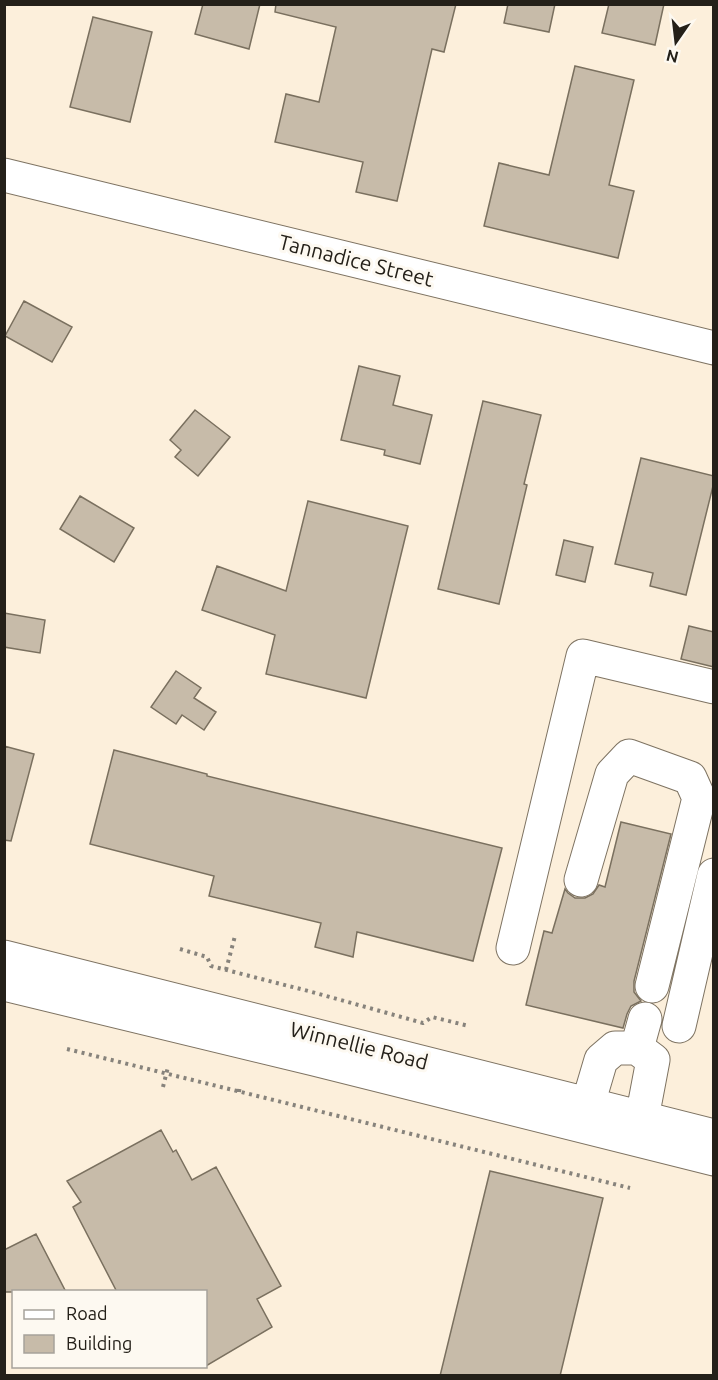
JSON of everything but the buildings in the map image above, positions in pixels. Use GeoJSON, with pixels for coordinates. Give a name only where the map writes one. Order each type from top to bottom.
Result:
{"type":"FeatureCollection","features":[{"type":"Feature","properties":{"kind":"street","name":"Tannadice Street"},"geometry":{"type":"LineString","coordinates":[[4,175],[712,339]]}},
{"type":"Feature","properties":{"kind":"street"},"geometry":{"type":"LineString","coordinates":[[513,948],[583,656],[714,687]]}},
{"type":"Feature","properties":{"kind":"street"},"geometry":{"type":"LineString","coordinates":[[581,880],[612,774],[629,756],[690,778],[699,798],[652,986]]}},
{"type":"Feature","properties":{"kind":"street"},"geometry":{"type":"LineString","coordinates":[[679,1026],[714,875]]}},
{"type":"Feature","properties":{"kind":"street","name":"Winnellie Road"},"geometry":{"type":"LineString","coordinates":[[4,957],[714,1136]]}},
{"type":"Feature","properties":{"kind":"street","name":"Winnellie Road"},"geometry":{"type":"LineString","coordinates":[[4,984],[714,1159]]}},
{"type":"Feature","properties":{"kind":"street"},"geometry":{"type":"LineString","coordinates":[[588,1104],[602,1060],[615,1048],[641,1033],[653,1060],[642,1118]]}},
{"type":"Feature","properties":{"kind":"path"},"geometry":{"type":"LineString","coordinates":[[226,970],[235,936]]}},
{"type":"Feature","properties":{"kind":"path"},"geometry":{"type":"LineString","coordinates":[[180,949],[207,957],[211,966],[423,1023],[432,1017],[469,1026]]}},
{"type":"Feature","properties":{"kind":"path"},"geometry":{"type":"LineString","coordinates":[[68,1049],[630,1188]]}},
{"type":"Feature","properties":{"kind":"path"},"geometry":{"type":"LineString","coordinates":[[163,1087],[168,1067]]}},
{"type":"Feature","properties":{"kind":"path"},"geometry":{"type":"LineString","coordinates":[[239,1092],[240,1085]]}},
{"type":"Feature","properties":{"kind":"shaded area"},"geometry":{"type":"Polygon","coordinates":[[[5,5],[713,5],[713,1375],[5,1376],[5,5]]]}}]}
